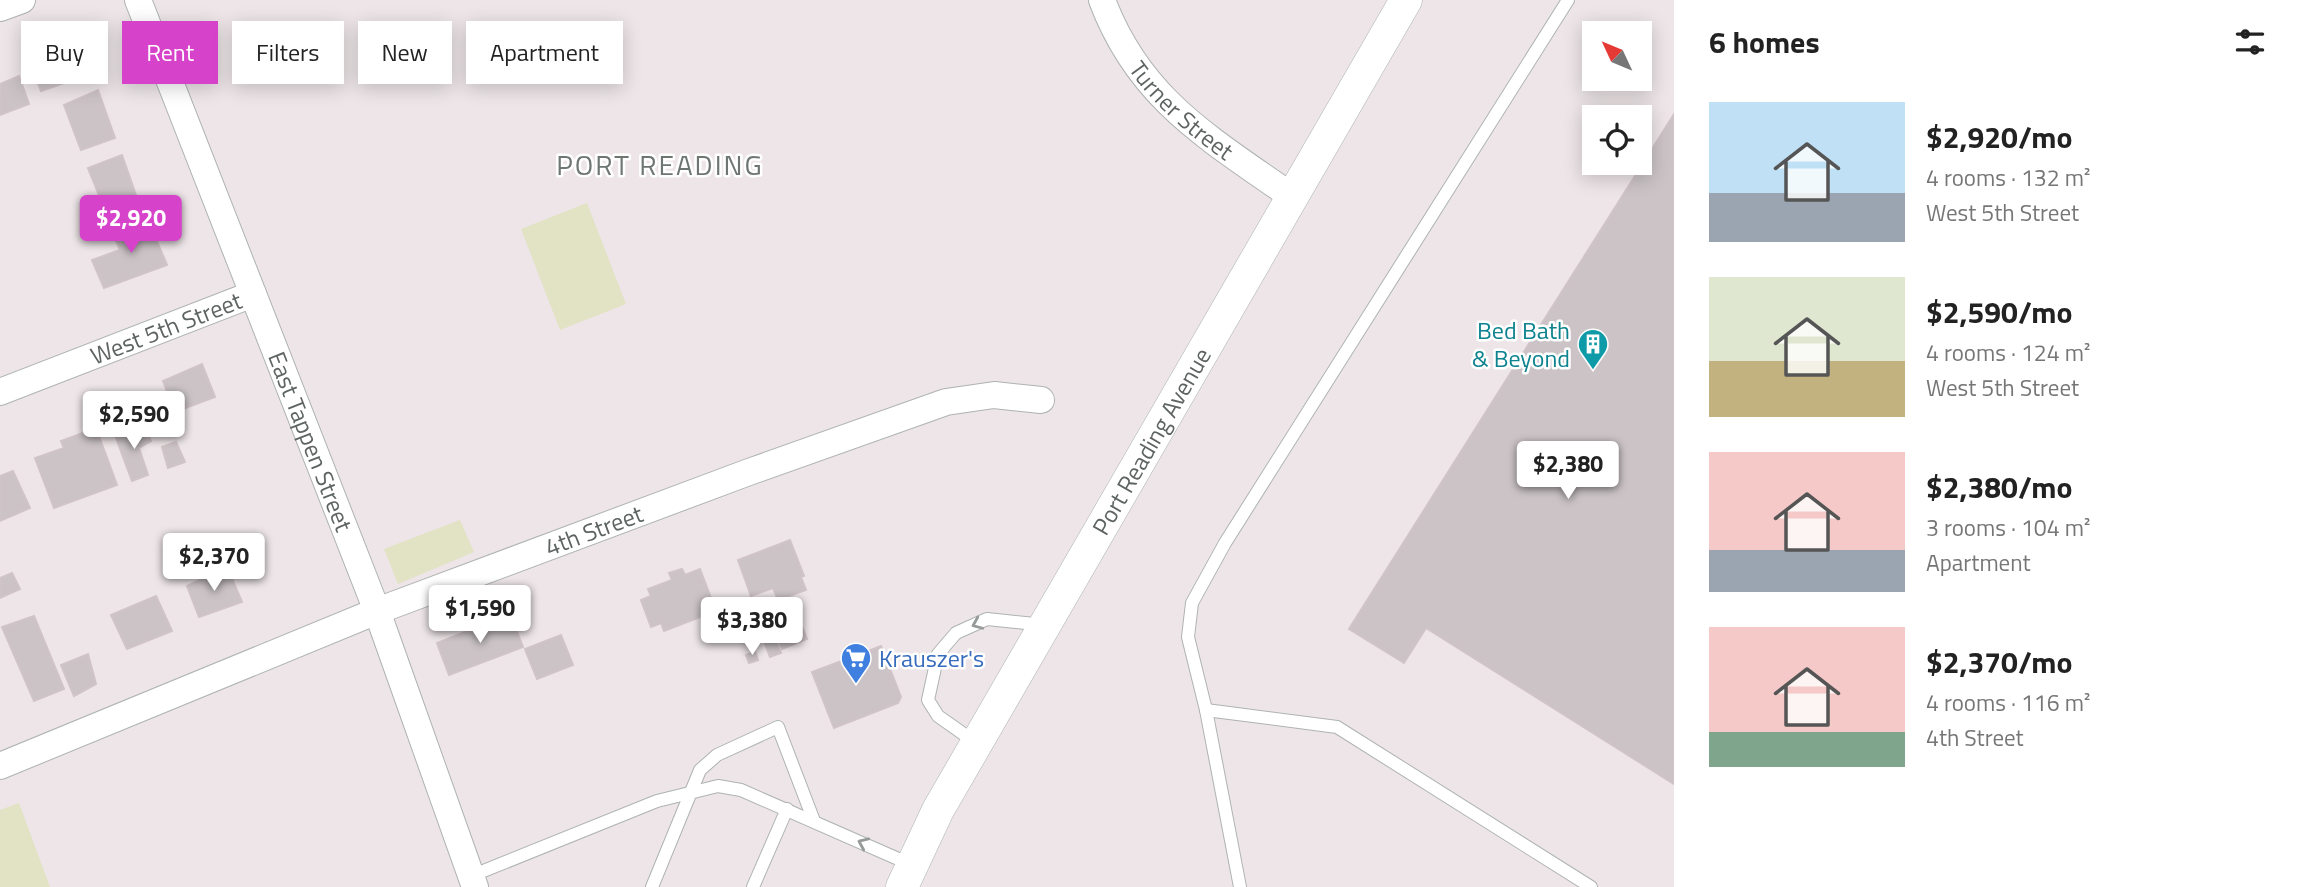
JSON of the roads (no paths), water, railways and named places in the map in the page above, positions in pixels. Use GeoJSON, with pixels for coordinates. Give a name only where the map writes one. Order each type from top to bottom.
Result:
{"type":"FeatureCollection","features":[{"type":"Feature","properties":{"kind":"street"},"geometry":{"type":"LineString","coordinates":[[0,8],[22,0]]}},
{"type":"Feature","properties":{"kind":"street","name":"East Tappen Street"},"geometry":{"type":"LineString","coordinates":[[138,0],[377,611],[473,882]]}},
{"type":"Feature","properties":{"kind":"street","name":"Turner Street"},"geometry":{"type":"LineString","coordinates":[[1102,0],[1115,34],[1154,91],[1190,125],[1291,196]]}},
{"type":"Feature","properties":{"kind":"street","name":"Port Reading Avenue"},"geometry":{"type":"LineString","coordinates":[[907,876],[938,810],[976,743],[1406,0]]}},
{"type":"Feature","properties":{"kind":"street","name":"West 5th Street"},"geometry":{"type":"LineString","coordinates":[[0,391],[253,294]]}},
{"type":"Feature","properties":{"kind":"street","name":"4th Street"},"geometry":{"type":"LineString","coordinates":[[0,766],[377,611],[749,472],[946,402],[994,396],[1041,400]]}},
{"type":"Feature","properties":{"kind":"lane"},"geometry":{"type":"LineString","coordinates":[[1240,887],[1206,710],[1188,638],[1192,603],[1225,543],[1568,0]]}},
{"type":"Feature","properties":{"kind":"lane"},"geometry":{"type":"LineString","coordinates":[[976,743],[939,716],[928,700],[938,654],[956,633],[987,619],[1044,625]]}},
{"type":"Feature","properties":{"kind":"lane"},"geometry":{"type":"LineString","coordinates":[[1206,710],[1337,727],[1591,887]]}},
{"type":"Feature","properties":{"kind":"lane"},"geometry":{"type":"LineString","coordinates":[[652,887],[700,770],[717,755],[778,727],[814,821]]}},
{"type":"Feature","properties":{"kind":"lane"},"geometry":{"type":"LineString","coordinates":[[473,882],[657,801],[718,786],[741,790],[814,821],[907,876]]}},
{"type":"Feature","properties":{"kind":"lane"},"geometry":{"type":"LineString","coordinates":[[753,887],[787,809]]}},
{"type":"Feature","properties":{"kind":"place","name":"Bed Bath & Beyond"},"geometry":{"type":"Point","coordinates":[1593,371]}},
{"type":"Feature","properties":{"kind":"place","name":"Krauszer's"},"geometry":{"type":"Point","coordinates":[856,685]}},
{"type":"Feature","properties":{"kind":"district","name":"PORT READING"},"geometry":{"type":"Point","coordinates":[660,164]}}]}
